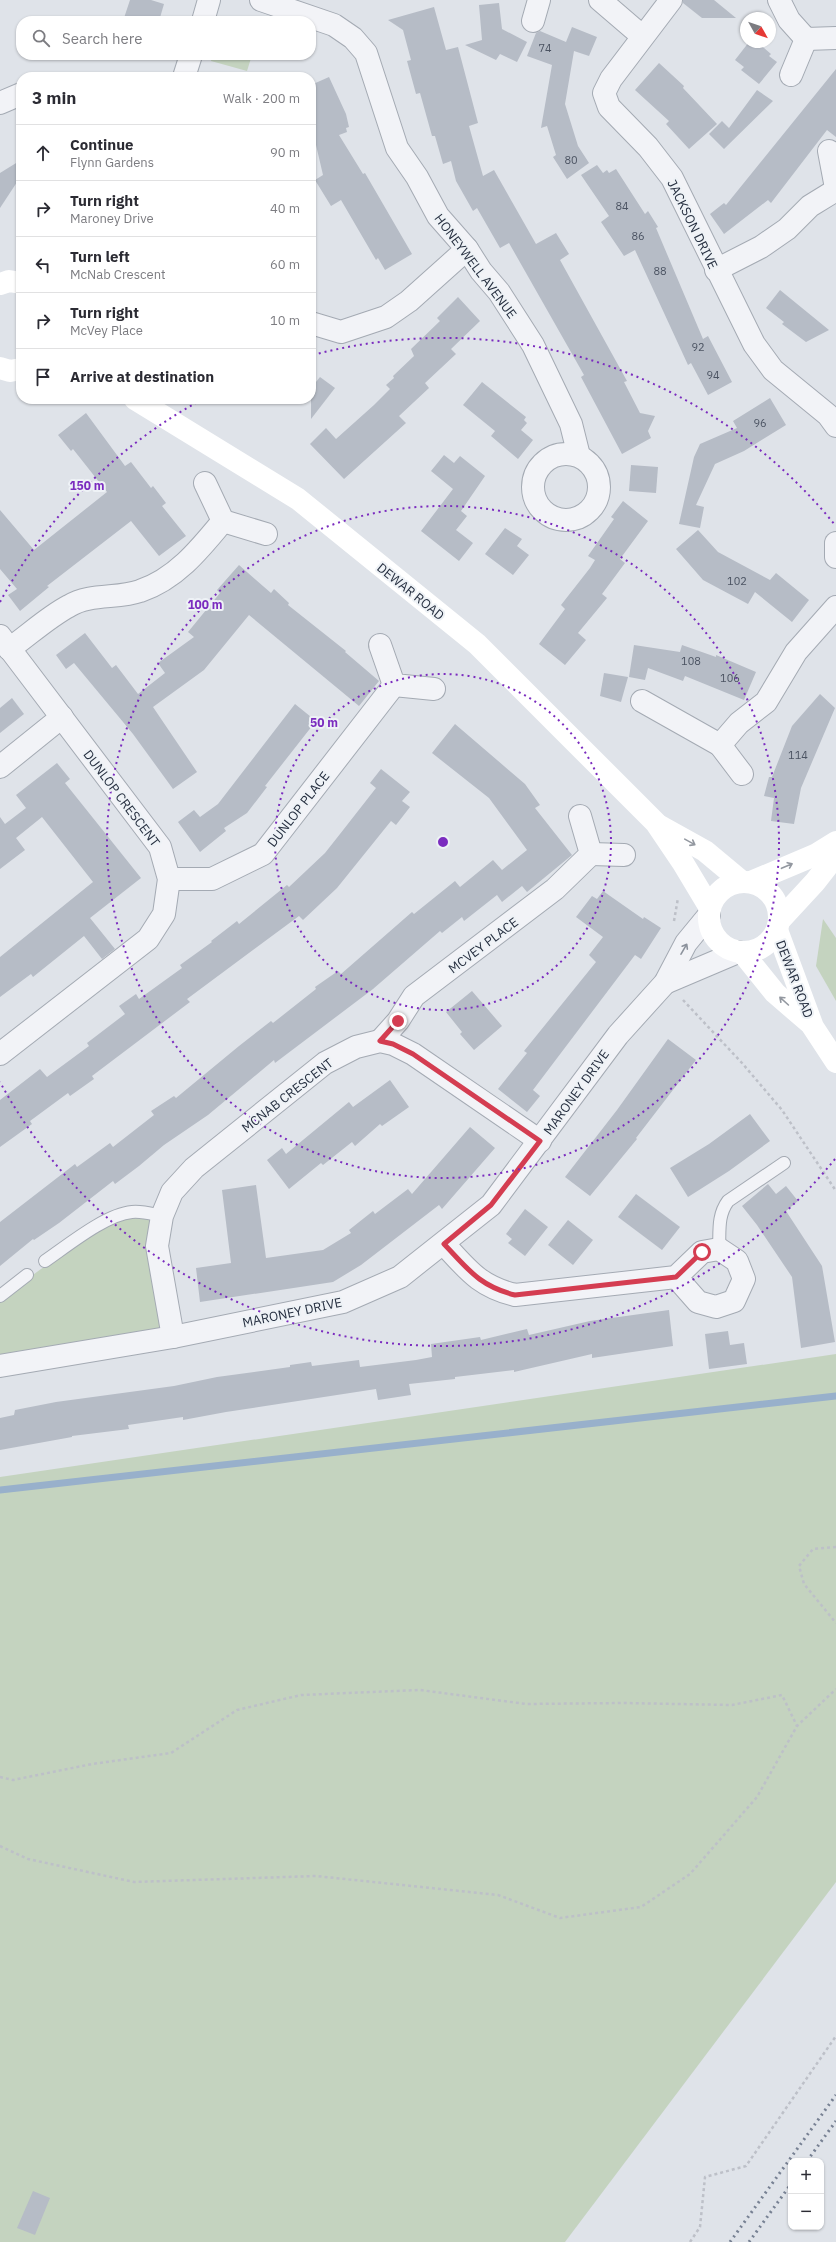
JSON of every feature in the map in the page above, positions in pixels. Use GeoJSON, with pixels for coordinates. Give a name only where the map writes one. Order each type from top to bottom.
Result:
{"type":"FeatureCollection","features":[{"type":"Feature","properties":{"kind":"street"},"geometry":{"type":"LineString","coordinates":[[204,16],[209,0]]}},
{"type":"Feature","properties":{"kind":"street","name":"HONEYWELL AVENUE"},"geometry":{"type":"LineString","coordinates":[[261,0],[308,16]]}},
{"type":"Feature","properties":{"kind":"street"},"geometry":{"type":"LineString","coordinates":[[533,21],[539,0]]}},
{"type":"Feature","properties":{"kind":"street"},"geometry":{"type":"LineString","coordinates":[[600,0],[642,36]]}},
{"type":"Feature","properties":{"kind":"street","name":"JACKSON DRIVE"},"geometry":{"type":"LineString","coordinates":[[671,0],[611,78],[604,93],[609,107],[648,147],[672,178],[716,270],[754,344],[773,370],[828,415],[836,426]]}},
{"type":"Feature","properties":{"kind":"street"},"geometry":{"type":"LineString","coordinates":[[779,0],[790,20],[806,39]]}},
{"type":"Feature","properties":{"kind":"street","name":"HONEYWELL AVENUE"},"geometry":{"type":"LineString","coordinates":[[316,19],[334,25],[353,38],[366,53],[397,148],[417,177],[438,216],[499,292],[533,345],[571,424],[579,456]]}},
{"type":"Feature","properties":{"kind":"street"},"geometry":{"type":"LineString","coordinates":[[806,39],[836,38]]}},
{"type":"Feature","properties":{"kind":"street"},"geometry":{"type":"LineString","coordinates":[[791,75],[806,39]]}},
{"type":"Feature","properties":{"kind":"street"},"geometry":{"type":"LineString","coordinates":[[186,72],[189,60]]}},
{"type":"Feature","properties":{"kind":"street"},"geometry":{"type":"LineString","coordinates":[[0,103],[16,96]]}},
{"type":"Feature","properties":{"kind":"street"},"geometry":{"type":"LineString","coordinates":[[716,270],[761,247],[787,229],[810,206],[836,189],[829,151]]}},
{"type":"Feature","properties":{"kind":"street"},"geometry":{"type":"LineString","coordinates":[[316,324],[341,332],[386,317],[409,301],[466,249]]}},
{"type":"Feature","properties":{"kind":"street","name":"DEWAR ROAD"},"geometry":{"type":"LineString","coordinates":[[143,404],[298,499],[471,639],[656,823],[683,863],[709,911]]}},
{"type":"Feature","properties":{"kind":"street"},"geometry":{"type":"LineString","coordinates":[[205,483],[223,522],[266,534]]}},
{"type":"Feature","properties":{"kind":"street"},"geometry":{"type":"LineString","coordinates":[[5,642],[70,605],[101,597],[140,591],[173,574],[194,556],[223,522]]}},
{"type":"Feature","properties":{"kind":"street"},"geometry":{"type":"LineString","coordinates":[[836,543],[836,557]]}},
{"type":"Feature","properties":{"kind":"street"},"geometry":{"type":"LineString","coordinates":[[720,745],[739,723],[766,702],[796,652],[836,607]]}},
{"type":"Feature","properties":{"kind":"street","name":"DUNLOP CRESCENT"},"geometry":{"type":"LineString","coordinates":[[0,1054],[148,939],[164,914],[169,879],[160,847],[5,642]]}},
{"type":"Feature","properties":{"kind":"street"},"geometry":{"type":"LineString","coordinates":[[380,645],[394,685],[434,689]]}},
{"type":"Feature","properties":{"kind":"street","name":"DUNLOP PLACE"},"geometry":{"type":"LineString","coordinates":[[169,879],[212,880],[263,854],[394,685]]}},
{"type":"Feature","properties":{"kind":"street"},"geometry":{"type":"LineString","coordinates":[[642,700],[720,745],[742,774]]}},
{"type":"Feature","properties":{"kind":"street"},"geometry":{"type":"LineString","coordinates":[[0,767],[62,717]]}},
{"type":"Feature","properties":{"kind":"street"},"geometry":{"type":"LineString","coordinates":[[580,816],[591,854],[624,855]]}},
{"type":"Feature","properties":{"kind":"street","name":"DEWAR ROAD"},"geometry":{"type":"LineString","coordinates":[[656,823],[705,851],[746,882]]}},
{"type":"Feature","properties":{"kind":"street"},"geometry":{"type":"LineString","coordinates":[[836,842],[814,855],[746,882],[722,888],[714,897],[709,911],[712,931],[718,940],[727,948],[740,952],[750,952],[765,946],[778,926],[836,855]]}},
{"type":"Feature","properties":{"kind":"street","name":"MCVEY PLACE"},"geometry":{"type":"LineString","coordinates":[[380,1041],[398,1021],[414,996],[555,889],[591,854]]}},
{"type":"Feature","properties":{"kind":"street"},"geometry":{"type":"LineString","coordinates":[[746,882],[769,892],[775,900],[779,910],[778,926]]}},
{"type":"Feature","properties":{"kind":"street","name":"MARONEY DRIVE"},"geometry":{"type":"LineString","coordinates":[[0,1366],[173,1337],[343,1302],[400,1277],[444,1244],[491,1205],[618,1035],[665,983],[686,943],[709,911]]}},
{"type":"Feature","properties":{"kind":"street","name":"DEWAR ROAD"},"geometry":{"type":"LineString","coordinates":[[778,926],[813,1027]]}},
{"type":"Feature","properties":{"kind":"street","name":"DEWAR ROAD"},"geometry":{"type":"LineString","coordinates":[[740,952],[776,993],[813,1027],[836,1062]]}},
{"type":"Feature","properties":{"kind":"street","name":"MARONEY DRIVE"},"geometry":{"type":"LineString","coordinates":[[665,983],[740,952]]}},
{"type":"Feature","properties":{"kind":"street"},"geometry":{"type":"LineString","coordinates":[[380,1041],[393,1044],[413,1054],[540,1141]]}},
{"type":"Feature","properties":{"kind":"street","name":"MCNAB CRESCENT"},"geometry":{"type":"LineString","coordinates":[[173,1337],[157,1246],[162,1216],[172,1192],[200,1163],[325,1063],[356,1047],[380,1041]]}},
{"type":"Feature","properties":{"kind":"street"},"geometry":{"type":"LineString","coordinates":[[444,1244],[476,1277],[494,1290],[515,1295],[676,1277],[702,1252],[719,1249],[737,1261],[744,1279],[734,1301],[716,1307],[698,1302],[676,1277]]}},
{"type":"Feature","properties":{"kind":"lane"},"geometry":{"type":"LineString","coordinates":[[719,1249],[722,1209],[728,1201],[784,1163]]}},
{"type":"Feature","properties":{"kind":"lane"},"geometry":{"type":"LineString","coordinates":[[45,1261],[113,1216],[132,1212],[147,1212],[162,1216]]}},
{"type":"Feature","properties":{"kind":"lane"},"geometry":{"type":"LineString","coordinates":[[0,1296],[27,1275]]}},
{"type":"Feature","properties":{"kind":"path"},"geometry":{"type":"LineString","coordinates":[[670,928],[674,921],[679,892]]}},
{"type":"Feature","properties":{"kind":"path"},"geometry":{"type":"LineString","coordinates":[[665,983],[737,1058],[782,1110],[836,1191]]}},
{"type":"Feature","properties":{"kind":"path"},"geometry":{"type":"LineString","coordinates":[[836,1547],[813,1548],[798,1566],[804,1584],[836,1624]]}},
{"type":"Feature","properties":{"kind":"path"},"geometry":{"type":"LineString","coordinates":[[0,1846],[28,1859],[134,1882],[316,1876],[498,1895],[560,1918],[641,1906],[690,1874],[757,1797],[797,1726],[836,1689]]}},
{"type":"Feature","properties":{"kind":"path"},"geometry":{"type":"LineString","coordinates":[[0,1778],[13,1780],[92,1764],[171,1754],[237,1710],[301,1694],[420,1690],[526,1704],[624,1702],[732,1705],[782,1695],[797,1726]]}},
{"type":"Feature","properties":{"kind":"path"},"geometry":{"type":"LineString","coordinates":[[690,2242],[700,2227],[705,2177],[746,2166],[836,2036]]}},
{"type":"Feature","properties":{"kind":"green space"},"geometry":{"type":"Polygon","coordinates":[[[211,60],[250,60],[247,71],[211,60]]]}},
{"type":"Feature","properties":{"kind":"green space"},"geometry":{"type":"Polygon","coordinates":[[[823,919],[836,938],[836,1001],[816,966],[823,919]]]}},
{"type":"Feature","properties":{"kind":"green space"},"geometry":{"type":"Polygon","coordinates":[[[133,1215],[160,1218],[170,1335],[0,1362],[0,1299],[41,1269],[115,1219],[133,1215]]]}},
{"type":"Feature","properties":{"kind":"green space"},"geometry":{"type":"Polygon","coordinates":[[[836,1354],[836,1882],[565,2242],[0,2242],[0,1477],[836,1354]]]}},
{"type":"Feature","properties":{"kind":"building"},"geometry":{"type":"Polygon","coordinates":[[[130,0],[151,0],[164,4],[160,16],[125,16],[130,0]]]}},
{"type":"Feature","properties":{"kind":"building"},"geometry":{"type":"Polygon","coordinates":[[[683,0],[714,0],[736,18],[702,18],[683,3],[683,0]]]}},
{"type":"Feature","properties":{"kind":"building"},"geometry":{"type":"Polygon","coordinates":[[[499,3],[502,29],[527,42],[517,62],[500,54],[496,60],[465,45],[482,40],[479,5],[499,3]]]}},
{"type":"Feature","properties":{"kind":"building"},"geometry":{"type":"Polygon","coordinates":[[[434,7],[446,50],[458,47],[478,123],[469,126],[483,176],[494,170],[536,244],[556,233],[569,254],[560,260],[627,381],[624,382],[640,413],[655,416],[648,431],[651,438],[622,454],[581,377],[584,375],[509,243],[500,248],[477,208],[473,211],[456,181],[451,161],[443,164],[435,136],[432,136],[420,93],[416,94],[407,61],[411,60],[403,30],[388,20],[434,7]]]}},
{"type":"Feature","properties":{"kind":"building"},"geometry":{"type":"Polygon","coordinates":[[[572,27],[597,37],[589,56],[574,51],[565,104],[578,146],[589,163],[567,179],[553,157],[556,155],[547,126],[541,128],[552,65],[527,56],[536,33],[540,31],[566,42],[572,27]]]}},
{"type":"Feature","properties":{"kind":"building"},"geometry":{"type":"Polygon","coordinates":[[[744,48],[764,48],[771,54],[769,56],[777,62],[759,84],[741,70],[744,67],[735,60],[744,48]]]}},
{"type":"Feature","properties":{"kind":"building"},"geometry":{"type":"Polygon","coordinates":[[[659,63],[684,86],[683,88],[717,124],[689,149],[666,124],[669,121],[635,90],[659,63]]]}},
{"type":"Feature","properties":{"kind":"building"},"geometry":{"type":"Polygon","coordinates":[[[836,69],[836,137],[827,130],[771,203],[768,200],[724,234],[710,214],[724,203],[726,205],[836,69]]]}},
{"type":"Feature","properties":{"kind":"building"},"geometry":{"type":"Polygon","coordinates":[[[329,77],[346,114],[349,127],[346,128],[347,132],[339,135],[363,174],[365,173],[412,254],[385,270],[378,258],[376,260],[341,200],[331,206],[316,182],[316,179],[323,175],[316,145],[316,83],[329,77]]]}},
{"type":"Feature","properties":{"kind":"building"},"geometry":{"type":"Polygon","coordinates":[[[757,90],[773,101],[724,149],[709,134],[722,121],[729,128],[757,90]]]}},
{"type":"Feature","properties":{"kind":"building"},"geometry":{"type":"Polygon","coordinates":[[[16,163],[16,184],[0,208],[0,173],[16,163]]]}},
{"type":"Feature","properties":{"kind":"building"},"geometry":{"type":"Polygon","coordinates":[[[597,165],[603,173],[607,170],[609,173],[616,169],[645,214],[648,211],[658,227],[656,228],[703,339],[708,336],[732,382],[708,395],[691,363],[688,365],[635,250],[624,256],[601,222],[609,216],[581,175],[597,165]]]}},
{"type":"Feature","properties":{"kind":"building"},"geometry":{"type":"Polygon","coordinates":[[[780,290],[829,330],[806,342],[782,324],[784,322],[766,308],[780,290]]]}},
{"type":"Feature","properties":{"kind":"building"},"geometry":{"type":"Polygon","coordinates":[[[458,297],[480,321],[451,349],[456,354],[425,383],[429,388],[399,416],[406,423],[344,479],[310,444],[326,428],[336,439],[374,405],[390,389],[386,385],[394,378],[393,376],[414,356],[411,349],[440,321],[437,318],[458,297]]]}},
{"type":"Feature","properties":{"kind":"building"},"geometry":{"type":"Polygon","coordinates":[[[320,377],[335,388],[311,419],[311,404],[316,404],[316,382],[320,377]]]}},
{"type":"Feature","properties":{"kind":"building"},"geometry":{"type":"Polygon","coordinates":[[[482,382],[526,417],[524,420],[527,423],[521,430],[533,440],[518,459],[491,436],[495,431],[463,405],[482,382]]]}},
{"type":"Feature","properties":{"kind":"building"},"geometry":{"type":"Polygon","coordinates":[[[770,398],[786,425],[744,451],[715,464],[696,505],[704,507],[700,528],[679,524],[694,457],[700,444],[737,428],[733,421],[770,398]]]}},
{"type":"Feature","properties":{"kind":"building"},"geometry":{"type":"Polygon","coordinates":[[[86,413],[125,466],[131,462],[151,488],[153,486],[166,503],[162,506],[186,536],[159,556],[131,521],[47,586],[49,587],[20,611],[8,595],[17,589],[0,569],[0,510],[34,550],[107,492],[73,449],[71,451],[58,435],[86,413]]]}},
{"type":"Feature","properties":{"kind":"building"},"geometry":{"type":"Polygon","coordinates":[[[444,455],[454,463],[460,456],[485,476],[461,511],[467,516],[456,530],[473,543],[459,561],[421,531],[453,489],[431,471],[444,455]]]}},
{"type":"Feature","properties":{"kind":"building"},"geometry":{"type":"Polygon","coordinates":[[[631,465],[658,467],[656,493],[629,491],[631,465]]]}},
{"type":"Feature","properties":{"kind":"building"},"geometry":{"type":"Polygon","coordinates":[[[623,501],[648,521],[620,559],[625,563],[602,594],[607,598],[578,633],[586,640],[565,665],[539,644],[565,609],[561,605],[595,560],[588,556],[614,519],[611,517],[623,501]]]}},
{"type":"Feature","properties":{"kind":"building"},"geometry":{"type":"Polygon","coordinates":[[[505,528],[522,539],[517,546],[529,555],[513,575],[485,554],[505,528]]]}},
{"type":"Feature","properties":{"kind":"building"},"geometry":{"type":"Polygon","coordinates":[[[698,530],[718,552],[770,580],[776,573],[809,600],[792,622],[755,592],[748,604],[703,580],[676,549],[698,530]]]}},
{"type":"Feature","properties":{"kind":"building"},"geometry":{"type":"Polygon","coordinates":[[[239,565],[271,593],[274,589],[289,603],[288,605],[346,651],[345,652],[379,681],[359,706],[249,615],[204,670],[153,707],[197,772],[173,789],[133,734],[74,663],[66,669],[56,655],[85,633],[112,668],[116,665],[138,694],[165,673],[158,663],[194,637],[188,632],[220,593],[217,590],[239,565]]]}},
{"type":"Feature","properties":{"kind":"building"},"geometry":{"type":"Polygon","coordinates":[[[634,645],[680,652],[682,645],[716,657],[716,655],[756,672],[744,700],[685,676],[683,681],[648,668],[645,680],[629,677],[634,645]]]}},
{"type":"Feature","properties":{"kind":"building"},"geometry":{"type":"Polygon","coordinates":[[[604,673],[628,677],[621,702],[600,696],[604,673]]]}},
{"type":"Feature","properties":{"kind":"building"},"geometry":{"type":"Polygon","coordinates":[[[820,694],[835,708],[801,788],[794,824],[771,821],[774,798],[764,796],[769,777],[772,777],[792,726],[820,694]]]}},
{"type":"Feature","properties":{"kind":"building"},"geometry":{"type":"Polygon","coordinates":[[[12,698],[24,714],[0,733],[0,708],[12,698]]]}},
{"type":"Feature","properties":{"kind":"building"},"geometry":{"type":"Polygon","coordinates":[[[295,704],[316,721],[265,786],[267,787],[247,813],[224,828],[226,831],[200,852],[178,822],[194,810],[200,817],[218,804],[295,704]]]}},
{"type":"Feature","properties":{"kind":"building"},"geometry":{"type":"Polygon","coordinates":[[[455,724],[525,784],[540,805],[535,808],[572,855],[527,892],[522,886],[502,902],[497,895],[464,921],[462,917],[442,933],[440,931],[373,989],[275,1063],[274,1060],[208,1115],[164,1145],[115,1184],[113,1181],[59,1223],[34,1240],[33,1239],[0,1266],[0,1222],[75,1164],[77,1167],[110,1143],[113,1147],[154,1115],[151,1111],[174,1096],[176,1098],[271,1021],[273,1023],[316,989],[315,987],[338,971],[341,974],[412,912],[414,914],[455,881],[460,887],[493,860],[502,870],[527,850],[489,798],[432,753],[455,724]]]}},
{"type":"Feature","properties":{"kind":"building"},"geometry":{"type":"Polygon","coordinates":[[[57,763],[70,779],[65,783],[141,878],[90,918],[115,949],[102,959],[84,936],[33,977],[31,974],[0,997],[0,957],[93,882],[42,817],[16,838],[25,850],[0,869],[0,817],[5,824],[26,808],[16,795],[57,763]]]}},
{"type":"Feature","properties":{"kind":"building"},"geometry":{"type":"Polygon","coordinates":[[[381,769],[410,792],[402,801],[410,807],[396,825],[391,821],[337,888],[303,920],[299,916],[187,999],[190,1002],[92,1076],[94,1079],[70,1096],[68,1093],[30,1121],[32,1124],[0,1147],[0,1100],[40,1069],[47,1077],[89,1046],[87,1043],[125,1014],[119,1006],[136,994],[139,999],[182,968],[180,965],[212,942],[211,941],[237,921],[239,924],[287,885],[289,887],[325,853],[376,788],[370,783],[381,769]]]}},
{"type":"Feature","properties":{"kind":"building"},"geometry":{"type":"Polygon","coordinates":[[[603,891],[643,919],[644,917],[661,928],[641,959],[635,955],[533,1090],[540,1096],[527,1112],[498,1089],[527,1053],[524,1051],[596,962],[589,955],[603,937],[576,917],[592,896],[597,899],[603,891]]]}},
{"type":"Feature","properties":{"kind":"building"},"geometry":{"type":"Polygon","coordinates":[[[472,991],[502,1026],[474,1050],[460,1034],[462,1032],[446,1012],[472,991]]]}},
{"type":"Feature","properties":{"kind":"building"},"geometry":{"type":"Polygon","coordinates":[[[668,1039],[696,1060],[636,1138],[637,1139],[590,1196],[565,1177],[617,1110],[668,1039]]]}},
{"type":"Feature","properties":{"kind":"building"},"geometry":{"type":"Polygon","coordinates":[[[390,1080],[409,1107],[382,1126],[380,1124],[355,1146],[352,1142],[323,1165],[321,1163],[289,1189],[267,1160],[282,1148],[286,1154],[349,1102],[353,1107],[390,1080]]]}},
{"type":"Feature","properties":{"kind":"building"},"geometry":{"type":"Polygon","coordinates":[[[750,1114],[770,1141],[729,1171],[688,1197],[670,1168],[709,1144],[750,1114]]]}},
{"type":"Feature","properties":{"kind":"building"},"geometry":{"type":"Polygon","coordinates":[[[470,1127],[495,1148],[442,1209],[439,1205],[361,1265],[333,1282],[200,1302],[196,1268],[231,1263],[222,1190],[256,1185],[266,1258],[323,1250],[351,1233],[349,1230],[373,1211],[375,1214],[408,1189],[412,1194],[470,1127]]]}},
{"type":"Feature","properties":{"kind":"building"},"geometry":{"type":"Polygon","coordinates":[[[768,1184],[776,1194],[786,1186],[798,1201],[786,1211],[822,1266],[835,1342],[801,1348],[792,1277],[757,1225],[742,1206],[768,1184]]]}},
{"type":"Feature","properties":{"kind":"building"},"geometry":{"type":"Polygon","coordinates":[[[636,1194],[680,1227],[662,1250],[618,1217],[636,1194]]]}},
{"type":"Feature","properties":{"kind":"building"},"geometry":{"type":"Polygon","coordinates":[[[525,1209],[548,1227],[525,1256],[508,1243],[512,1239],[506,1234],[525,1209]]]}},
{"type":"Feature","properties":{"kind":"building"},"geometry":{"type":"Polygon","coordinates":[[[568,1220],[593,1240],[573,1265],[548,1245],[568,1220]]]}},
{"type":"Feature","properties":{"kind":"building"},"geometry":{"type":"Polygon","coordinates":[[[669,1310],[673,1346],[592,1358],[592,1354],[514,1372],[514,1370],[409,1384],[411,1395],[378,1400],[376,1389],[183,1420],[183,1417],[128,1425],[129,1429],[72,1436],[0,1450],[0,1418],[14,1415],[15,1410],[56,1402],[174,1386],[217,1377],[290,1367],[290,1365],[311,1362],[312,1366],[359,1360],[360,1367],[416,1360],[432,1357],[431,1344],[480,1337],[481,1340],[527,1329],[529,1335],[590,1321],[669,1310]]]}},
{"type":"Feature","properties":{"kind":"building"},"geometry":{"type":"Polygon","coordinates":[[[728,1331],[730,1345],[744,1343],[747,1364],[709,1369],[705,1334],[728,1331]]]}},
{"type":"Feature","properties":{"kind":"building"},"geometry":{"type":"Polygon","coordinates":[[[33,2191],[50,2198],[35,2235],[17,2228],[33,2191]]]}},
{"type":"Feature","properties":{"kind":"waterway"},"geometry":{"type":"LineString","coordinates":[[0,1490],[836,1396]]}},
{"type":"Feature","properties":{"kind":"railway"},"geometry":{"type":"LineString","coordinates":[[730,2242],[836,2095]]}},
{"type":"Feature","properties":{"kind":"railway"},"geometry":{"type":"LineString","coordinates":[[809,2158],[836,2121]]}},
{"type":"Feature","properties":{"kind":"railway"},"geometry":{"type":"LineString","coordinates":[[749,2242],[788,2188]]}},
{"type":"Feature","properties":{"kind":"route"},"geometry":{"type":"LineString","coordinates":[[398,1021],[380,1041],[393,1044],[413,1054],[540,1141],[491,1205],[444,1244],[476,1277],[494,1290],[515,1295],[676,1277],[702,1252]]}}]}
